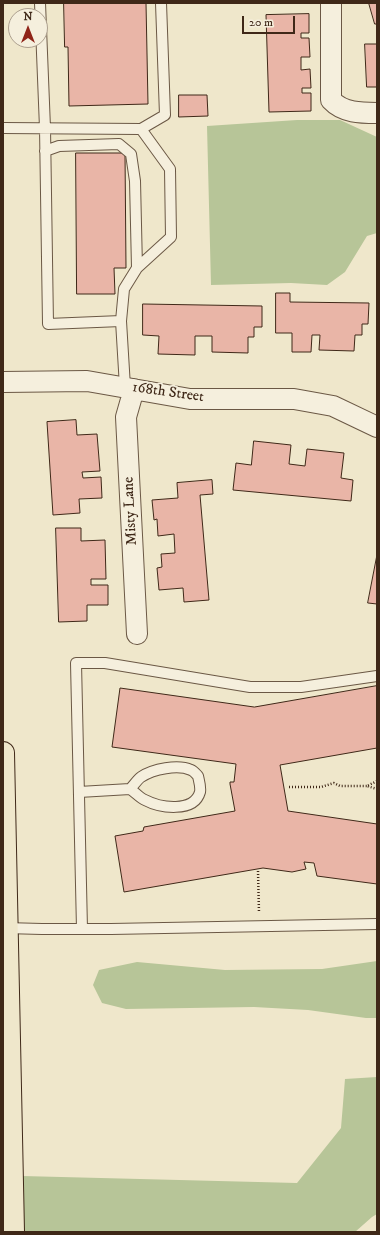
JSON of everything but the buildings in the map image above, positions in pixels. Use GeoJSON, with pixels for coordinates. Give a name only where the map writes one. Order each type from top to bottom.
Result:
{"type":"FeatureCollection","features":[{"type":"Feature","properties":{"kind":"main road"},"geometry":{"type":"LineString","coordinates":[[3,753],[5,928],[13,1232]]}},
{"type":"Feature","properties":{"kind":"street"},"geometry":{"type":"LineString","coordinates":[[331,3],[331,100],[337,106],[359,114],[377,113]]}},
{"type":"Feature","properties":{"kind":"street","name":"168th Street"},"geometry":{"type":"LineString","coordinates":[[3,382],[87,382],[190,399],[294,399],[332,406],[377,427]]}},
{"type":"Feature","properties":{"kind":"street","name":"Misty Lane"},"geometry":{"type":"LineString","coordinates":[[129,388],[126,417],[137,634]]}},
{"type":"Feature","properties":{"kind":"lane"},"geometry":{"type":"LineString","coordinates":[[40,3],[45,128],[48,324],[121,321]]}},
{"type":"Feature","properties":{"kind":"lane"},"geometry":{"type":"LineString","coordinates":[[3,128],[141,129],[165,115],[161,3]]}},
{"type":"Feature","properties":{"kind":"lane"},"geometry":{"type":"LineString","coordinates":[[129,388],[121,321],[124,289],[137,268],[171,237],[170,169],[141,129]]}},
{"type":"Feature","properties":{"kind":"lane"},"geometry":{"type":"LineString","coordinates":[[45,151],[59,146],[119,144],[131,154],[135,180],[137,268]]}},
{"type":"Feature","properties":{"kind":"lane"},"geometry":{"type":"LineString","coordinates":[[82,929],[76,663],[105,663],[250,687],[301,687],[377,676]]}},
{"type":"Feature","properties":{"kind":"lane"},"geometry":{"type":"LineString","coordinates":[[79,792],[130,789],[144,800],[170,807],[188,806],[200,792],[198,776],[192,770],[183,768],[168,768],[152,772],[140,777],[130,789]]}},
{"type":"Feature","properties":{"kind":"lane"},"geometry":{"type":"LineString","coordinates":[[5,928],[82,929],[377,924]]}},
{"type":"Feature","properties":{"kind":"path"},"geometry":{"type":"LineString","coordinates":[[367,786],[377,781]]}},
{"type":"Feature","properties":{"kind":"path"},"geometry":{"type":"LineString","coordinates":[[289,787],[321,787],[334,783],[340,786],[367,786],[377,789]]}},
{"type":"Feature","properties":{"kind":"path"},"geometry":{"type":"LineString","coordinates":[[258,871],[259,914]]}},
{"type":"Feature","properties":{"kind":"green space"},"geometry":{"type":"Polygon","coordinates":[[[297,120],[340,120],[377,137],[377,233],[367,236],[345,272],[327,285],[291,283],[211,285],[207,126],[297,120]]]}},
{"type":"Feature","properties":{"kind":"green space"},"geometry":{"type":"Polygon","coordinates":[[[377,961],[377,1018],[366,1018],[308,1010],[254,1007],[126,1009],[102,1003],[93,985],[99,970],[137,962],[225,970],[322,969],[377,961]]]}},
{"type":"Feature","properties":{"kind":"green space"},"geometry":{"type":"Polygon","coordinates":[[[377,1077],[377,1214],[355,1232],[23,1232],[22,1176],[297,1183],[341,1128],[345,1079],[377,1077]]]}}]}
